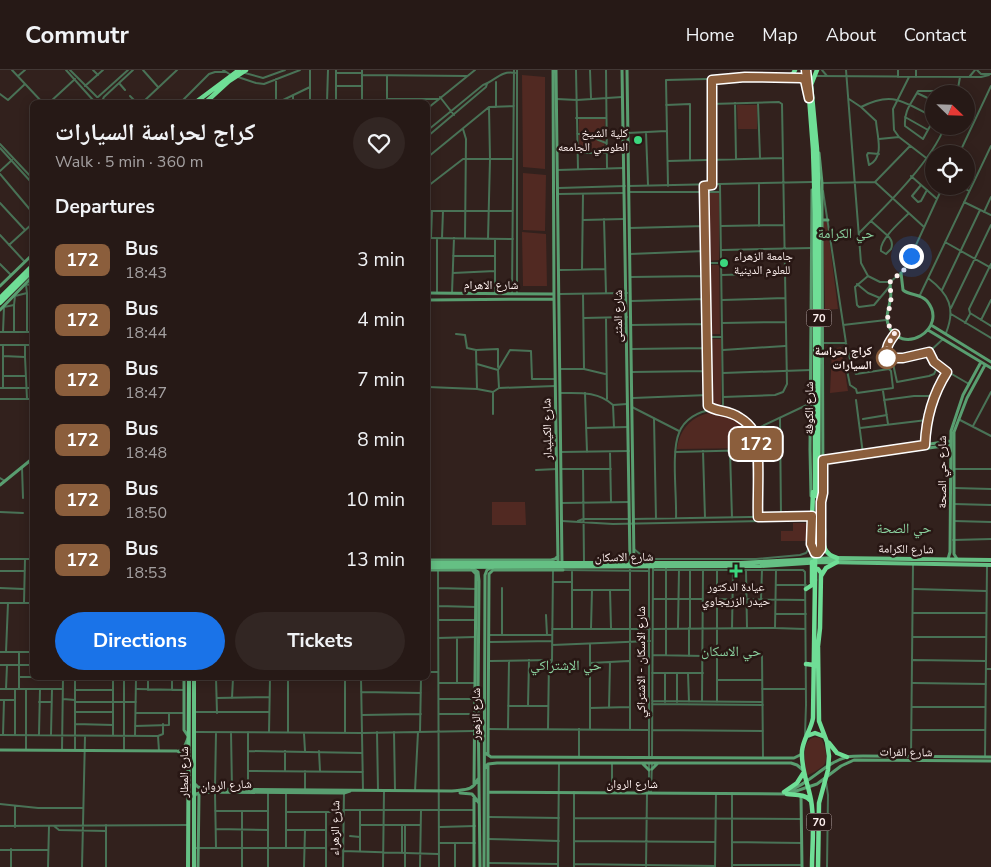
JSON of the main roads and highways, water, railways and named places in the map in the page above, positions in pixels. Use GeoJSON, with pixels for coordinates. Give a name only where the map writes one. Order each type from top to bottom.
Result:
{"type":"FeatureCollection","features":[{"type":"Feature","properties":{"kind":"highway"},"geometry":{"type":"LineString","coordinates":[[199,100],[243,70]]}},
{"type":"Feature","properties":{"kind":"highway"},"geometry":{"type":"LineString","coordinates":[[783,78],[793,74],[796,70]]}},
{"type":"Feature","properties":{"kind":"highway"},"geometry":{"type":"LineString","coordinates":[[805,70],[805,82],[810,99]]}},
{"type":"Feature","properties":{"kind":"highway","name":"70"},"geometry":{"type":"LineString","coordinates":[[805,70],[810,99]]}},
{"type":"Feature","properties":{"kind":"highway","name":"70"},"geometry":{"type":"LineString","coordinates":[[810,99],[811,83],[817,70]]}},
{"type":"Feature","properties":{"kind":"highway"},"geometry":{"type":"LineString","coordinates":[[208,100],[233,76]]}},
{"type":"Feature","properties":{"kind":"highway","name":"شارع الكوفة"},"geometry":{"type":"LineString","coordinates":[[810,99],[818,201],[815,276],[819,391],[816,537],[818,580]]}},
{"type":"Feature","properties":{"kind":"highway","name":"شارع الكوفة"},"geometry":{"type":"LineString","coordinates":[[815,149],[814,439],[817,486]]}},
{"type":"Feature","properties":{"kind":"highway"},"geometry":{"type":"LineString","coordinates":[[818,201],[822,191]]}},
{"type":"Feature","properties":{"kind":"highway"},"geometry":{"type":"LineString","coordinates":[[812,220],[815,214]]}},
{"type":"Feature","properties":{"kind":"highway"},"geometry":{"type":"LineString","coordinates":[[22,282],[30,269]]}},
{"type":"Feature","properties":{"kind":"highway"},"geometry":{"type":"LineString","coordinates":[[0,298],[22,282],[30,273]]}},
{"type":"Feature","properties":{"kind":"highway"},"geometry":{"type":"LineString","coordinates":[[815,276],[822,282]]}},
{"type":"Feature","properties":{"kind":"highway"},"geometry":{"type":"LineString","coordinates":[[2,305],[14,286]]}},
{"type":"Feature","properties":{"kind":"highway"},"geometry":{"type":"LineString","coordinates":[[811,378],[815,385]]}},
{"type":"Feature","properties":{"kind":"highway"},"geometry":{"type":"LineString","coordinates":[[819,391],[823,384]]}},
{"type":"Feature","properties":{"kind":"highway"},"geometry":{"type":"LineString","coordinates":[[810,432],[814,439]]}},
{"type":"Feature","properties":{"kind":"highway"},"geometry":{"type":"LineString","coordinates":[[817,486],[821,502],[820,552],[817,554],[814,552],[811,544],[812,502],[817,486]]}},
{"type":"Feature","properties":{"kind":"highway"},"geometry":{"type":"LineString","coordinates":[[818,580],[826,568],[837,560],[824,549],[824,524],[821,516]]}},
{"type":"Feature","properties":{"kind":"highway"},"geometry":{"type":"LineString","coordinates":[[812,560],[812,632],[816,646]]}},
{"type":"Feature","properties":{"kind":"highway"},"geometry":{"type":"LineString","coordinates":[[812,569],[817,568],[820,570],[818,580]]}},
{"type":"Feature","properties":{"kind":"highway","name":"70"},"geometry":{"type":"LineString","coordinates":[[818,580],[816,646],[819,717],[829,752],[830,765],[819,803],[818,867]]}},
{"type":"Feature","properties":{"kind":"highway"},"geometry":{"type":"LineString","coordinates":[[806,587],[812,586]]}},
{"type":"Feature","properties":{"kind":"highway","name":"70"},"geometry":{"type":"LineString","coordinates":[[812,867],[812,802],[807,788],[802,754],[805,739],[813,718],[816,646]]}},
{"type":"Feature","properties":{"kind":"highway"},"geometry":{"type":"LineString","coordinates":[[806,664],[814,665]]}},
{"type":"Feature","properties":{"kind":"highway"},"geometry":{"type":"LineString","coordinates":[[805,739],[815,733],[825,738],[833,750],[847,757]]}},
{"type":"Feature","properties":{"kind":"highway"},"geometry":{"type":"LineString","coordinates":[[786,793],[797,782],[804,771]]}},
{"type":"Feature","properties":{"kind":"highway"},"geometry":{"type":"LineString","coordinates":[[786,793],[801,795],[812,802]]}},
{"type":"Feature","properties":{"kind":"main road"},"geometry":{"type":"LineString","coordinates":[[555,70],[556,160]]}},
{"type":"Feature","properties":{"kind":"main road"},"geometry":{"type":"LineString","coordinates":[[555,70],[553,138],[556,160]]}},
{"type":"Feature","properties":{"kind":"main road","name":"شارع المثنى"},"geometry":{"type":"LineString","coordinates":[[622,70],[624,168],[627,186]]}},
{"type":"Feature","properties":{"kind":"main road","name":"شارع المثنى"},"geometry":{"type":"LineString","coordinates":[[627,70],[626,293],[629,334],[632,562]]}},
{"type":"Feature","properties":{"kind":"main road"},"geometry":{"type":"LineString","coordinates":[[623,134],[626,137],[628,134]]}},
{"type":"Feature","properties":{"kind":"main road"},"geometry":{"type":"LineString","coordinates":[[553,138],[555,150],[557,149]]}},
{"type":"Feature","properties":{"kind":"main road"},"geometry":{"type":"LineString","coordinates":[[624,143],[628,142]]}},
{"type":"Feature","properties":{"kind":"main road"},"geometry":{"type":"LineString","coordinates":[[812,502],[810,432],[815,276],[812,248],[811,157],[815,149]]}},
{"type":"Feature","properties":{"kind":"main road"},"geometry":{"type":"LineString","coordinates":[[815,149],[820,160],[822,183],[823,493],[821,502]]}},
{"type":"Feature","properties":{"kind":"main road","name":"شارع الكيليدار"},"geometry":{"type":"LineString","coordinates":[[556,160],[559,188],[561,393],[559,469],[560,555],[562,566]]}},
{"type":"Feature","properties":{"kind":"main road","name":"شارع الكيليدار"},"geometry":{"type":"LineString","coordinates":[[556,160],[554,299],[555,386],[561,452],[559,469],[562,503],[560,555]]}},
{"type":"Feature","properties":{"kind":"main road","name":"شارع المثنى"},"geometry":{"type":"LineString","coordinates":[[627,192],[630,228],[631,325],[629,334]]}},
{"type":"Feature","properties":{"kind":"main road"},"geometry":{"type":"LineString","coordinates":[[822,220],[828,220]]}},
{"type":"Feature","properties":{"kind":"main road"},"geometry":{"type":"LineString","coordinates":[[0,286],[30,257]]}},
{"type":"Feature","properties":{"kind":"main road"},"geometry":{"type":"LineString","coordinates":[[890,284],[891,297],[887,320],[891,330],[900,338],[918,338],[931,325],[931,308],[920,295],[903,290],[901,273]]}},
{"type":"Feature","properties":{"kind":"main road"},"geometry":{"type":"LineString","coordinates":[[0,310],[2,305],[15,296],[22,282],[30,279]]}},
{"type":"Feature","properties":{"kind":"main road","name":"شارع الاهرام"},"geometry":{"type":"LineString","coordinates":[[430,293],[554,294]]}},
{"type":"Feature","properties":{"kind":"main road"},"geometry":{"type":"LineString","coordinates":[[472,293],[474,296],[473,300]]}},
{"type":"Feature","properties":{"kind":"main road"},"geometry":{"type":"LineString","coordinates":[[479,293],[477,296],[479,300]]}},
{"type":"Feature","properties":{"kind":"main road"},"geometry":{"type":"LineString","coordinates":[[533,294],[533,299]]}},
{"type":"Feature","properties":{"kind":"main road","name":"شارع الاهرام"},"geometry":{"type":"LineString","coordinates":[[430,300],[554,299]]}},
{"type":"Feature","properties":{"kind":"main road"},"geometry":{"type":"LineString","coordinates":[[931,325],[964,349]]}},
{"type":"Feature","properties":{"kind":"main road"},"geometry":{"type":"LineString","coordinates":[[928,330],[991,362]]}},
{"type":"Feature","properties":{"kind":"main road","name":"شارع المثنى"},"geometry":{"type":"LineString","coordinates":[[629,340],[631,349],[631,398],[629,406]]}},
{"type":"Feature","properties":{"kind":"main road"},"geometry":{"type":"LineString","coordinates":[[971,353],[991,368]]}},
{"type":"Feature","properties":{"kind":"main road","name":"شارع حي الصحة"},"geometry":{"type":"LineString","coordinates":[[968,391],[969,384],[983,363]]}},
{"type":"Feature","properties":{"kind":"main road","name":"شارع حي الصحة"},"geometry":{"type":"LineString","coordinates":[[948,559],[950,552],[952,497],[950,443],[954,418],[983,363]]}},
{"type":"Feature","properties":{"kind":"main road"},"geometry":{"type":"LineString","coordinates":[[556,394],[557,410],[559,412],[561,409]]}},
{"type":"Feature","properties":{"kind":"main road","name":"شارع حي الصحة"},"geometry":{"type":"LineString","coordinates":[[957,559],[954,554],[954,504],[952,497],[954,488],[954,432],[965,397]]}},
{"type":"Feature","properties":{"kind":"main road","name":"شارع المثنى"},"geometry":{"type":"LineString","coordinates":[[629,419],[630,502],[634,549],[632,562]]}},
{"type":"Feature","properties":{"kind":"main road"},"geometry":{"type":"LineString","coordinates":[[823,461],[950,443]]}},
{"type":"Feature","properties":{"kind":"main road"},"geometry":{"type":"LineString","coordinates":[[823,461],[932,445]]}},
{"type":"Feature","properties":{"kind":"main road"},"geometry":{"type":"LineString","coordinates":[[0,486],[30,461]]}},
{"type":"Feature","properties":{"kind":"main road"},"geometry":{"type":"LineString","coordinates":[[526,562],[552,560],[560,555]]}},
{"type":"Feature","properties":{"kind":"main road","name":"شارع الاسكان"},"geometry":{"type":"LineString","coordinates":[[430,566],[449,561],[504,561],[586,567],[703,568],[760,566],[804,556],[812,560]]}},
{"type":"Feature","properties":{"kind":"main road"},"geometry":{"type":"LineString","coordinates":[[650,558],[658,562]]}},
{"type":"Feature","properties":{"kind":"main road"},"geometry":{"type":"LineString","coordinates":[[679,563],[685,559]]}},
{"type":"Feature","properties":{"kind":"main road","name":"شارع الكرامة"},"geometry":{"type":"LineString","coordinates":[[822,560],[989,565]]}},
{"type":"Feature","properties":{"kind":"main road","name":"شارع الاسكان"},"geometry":{"type":"LineString","coordinates":[[768,564],[789,564],[822,560]]}},
{"type":"Feature","properties":{"kind":"main road","name":"شارع الكرامة"},"geometry":{"type":"LineString","coordinates":[[881,561],[991,560]]}},
{"type":"Feature","properties":{"kind":"main road","name":"شارع الاسكان"},"geometry":{"type":"LineString","coordinates":[[586,567],[632,562],[740,561],[760,566]]}},
{"type":"Feature","properties":{"kind":"main road"},"geometry":{"type":"LineString","coordinates":[[789,564],[789,570]]}},
{"type":"Feature","properties":{"kind":"main road","name":"شارع الاسكان"},"geometry":{"type":"LineString","coordinates":[[430,566],[460,569],[472,567],[562,566]]}},
{"type":"Feature","properties":{"kind":"main road"},"geometry":{"type":"LineString","coordinates":[[562,566],[553,570],[509,568],[493,570],[489,574],[487,754],[507,757],[651,758],[791,763],[804,771]]}},
{"type":"Feature","properties":{"kind":"main road"},"geometry":{"type":"LineString","coordinates":[[430,567],[438,570],[460,569],[473,570],[475,572],[477,665],[474,683],[474,714],[476,723],[474,731],[476,739],[474,786]]}},
{"type":"Feature","properties":{"kind":"main road","name":"شارع الزهور"},"geometry":{"type":"LineString","coordinates":[[472,567],[477,570],[479,575],[476,739],[483,866]]}},
{"type":"Feature","properties":{"kind":"main road","name":"شارع الزهور"},"geometry":{"type":"LineString","coordinates":[[483,866],[487,754],[484,705],[487,635],[485,573],[494,567]]}},
{"type":"Feature","properties":{"kind":"main road"},"geometry":{"type":"LineString","coordinates":[[697,570],[703,568]]}},
{"type":"Feature","properties":{"kind":"main road"},"geometry":{"type":"LineString","coordinates":[[479,597],[483,597],[485,604]]}},
{"type":"Feature","properties":{"kind":"main road"},"geometry":{"type":"LineString","coordinates":[[0,750],[176,751],[184,748],[188,737],[184,731],[184,680]]}},
{"type":"Feature","properties":{"kind":"main road","name":"شارع المطار"},"geometry":{"type":"LineString","coordinates":[[188,680],[191,703],[188,737],[188,867]]}},
{"type":"Feature","properties":{"kind":"main road","name":"شارع المطار"},"geometry":{"type":"LineString","coordinates":[[191,695],[194,680]]}},
{"type":"Feature","properties":{"kind":"main road"},"geometry":{"type":"LineString","coordinates":[[478,694],[481,696],[484,694]]}},
{"type":"Feature","properties":{"kind":"main road","name":"شارع المطار"},"geometry":{"type":"LineString","coordinates":[[191,703],[194,712],[194,797],[196,803],[194,867]]}},
{"type":"Feature","properties":{"kind":"main road"},"geometry":{"type":"LineString","coordinates":[[478,706],[482,703],[484,705]]}},
{"type":"Feature","properties":{"kind":"main road"},"geometry":{"type":"LineString","coordinates":[[176,751],[184,754],[188,762]]}},
{"type":"Feature","properties":{"kind":"main road"},"geometry":{"type":"LineString","coordinates":[[488,764],[659,763],[764,757],[794,758],[802,754]]}},
{"type":"Feature","properties":{"kind":"main road","name":"شارع الفرات"},"geometry":{"type":"LineString","coordinates":[[938,759],[985,755],[991,757]]}},
{"type":"Feature","properties":{"kind":"main road"},"geometry":{"type":"LineString","coordinates":[[507,757],[507,763]]}},
{"type":"Feature","properties":{"kind":"main road","name":"شارع الفرات"},"geometry":{"type":"LineString","coordinates":[[806,782],[830,765],[847,757],[911,757],[930,759]]}},
{"type":"Feature","properties":{"kind":"main road"},"geometry":{"type":"LineString","coordinates":[[628,758],[628,763]]}},
{"type":"Feature","properties":{"kind":"main road","name":"شارع الفرات"},"geometry":{"type":"LineString","coordinates":[[807,788],[826,779],[835,770],[854,760],[938,759],[991,761]]}},
{"type":"Feature","properties":{"kind":"main road"},"geometry":{"type":"LineString","coordinates":[[640,763],[650,770],[659,763]]}},
{"type":"Feature","properties":{"kind":"main road"},"geometry":{"type":"LineString","coordinates":[[485,768],[488,764]]}},
{"type":"Feature","properties":{"kind":"main road"},"geometry":{"type":"LineString","coordinates":[[483,866],[488,839],[486,807],[488,764]]}},
{"type":"Feature","properties":{"kind":"main road"},"geometry":{"type":"LineString","coordinates":[[830,765],[835,770]]}},
{"type":"Feature","properties":{"kind":"main road"},"geometry":{"type":"LineString","coordinates":[[474,786],[479,775]]}},
{"type":"Feature","properties":{"kind":"main road","name":"شارع الروان"},"geometry":{"type":"LineString","coordinates":[[194,782],[203,789],[215,791],[286,793],[344,791]]}},
{"type":"Feature","properties":{"kind":"main road","name":"شارع الروان"},"geometry":{"type":"LineString","coordinates":[[786,793],[806,782]]}},
{"type":"Feature","properties":{"kind":"main road","name":"شارع الروان"},"geometry":{"type":"LineString","coordinates":[[194,797],[199,793],[232,790],[452,791],[467,790],[474,786]]}},
{"type":"Feature","properties":{"kind":"main road","name":"شارع الروان"},"geometry":{"type":"LineString","coordinates":[[488,792],[777,794],[807,788]]}},
{"type":"Feature","properties":{"kind":"main road","name":"شارع الروان"},"geometry":{"type":"LineString","coordinates":[[452,791],[469,793],[474,796]]}},
{"type":"Feature","properties":{"kind":"main road"},"geometry":{"type":"LineString","coordinates":[[196,803],[199,793]]}},
{"type":"Feature","properties":{"kind":"main road"},"geometry":{"type":"LineString","coordinates":[[801,795],[802,866]]}},
{"type":"Feature","properties":{"kind":"main road"},"geometry":{"type":"LineString","coordinates":[[474,796],[480,805]]}},
{"type":"Feature","properties":{"kind":"main road"},"geometry":{"type":"LineString","coordinates":[[474,796],[474,867]]}},
{"type":"Feature","properties":{"kind":"main road"},"geometry":{"type":"LineString","coordinates":[[475,834],[480,834]]}},
{"type":"Feature","properties":{"kind":"main road"},"geometry":{"type":"LineString","coordinates":[[183,844],[189,844]]}},
{"type":"Feature","properties":{"kind":"main road"},"geometry":{"type":"LineString","coordinates":[[196,848],[198,867]]}},
{"type":"Feature","properties":{"kind":"place","name":"كلية الشيخ الطوسي الجامعه"},"geometry":{"type":"Point","coordinates":[638,140]}},
{"type":"Feature","properties":{"kind":"place","name":"جامعة الزهراء للعلوم الدينية"},"geometry":{"type":"Point","coordinates":[724,263]}},
{"type":"Feature","properties":{"kind":"place","name":"كراج لحراسة السيارات"},"geometry":{"type":"Point","coordinates":[887,358]}},
{"type":"Feature","properties":{"kind":"place","name":"عيادة الدكتور حيدر الزريجاوي"},"geometry":{"type":"Point","coordinates":[736,571]}},
{"type":"Feature","properties":{"kind":"district","name":"حي الكرامة"},"geometry":{"type":"Point","coordinates":[846,233]}},
{"type":"Feature","properties":{"kind":"district","name":"حي الصحة"},"geometry":{"type":"Point","coordinates":[904,528]}},
{"type":"Feature","properties":{"kind":"district","name":"حي الاسكان"},"geometry":{"type":"Point","coordinates":[731,651]}},
{"type":"Feature","properties":{"kind":"district","name":"حي الإشتراكي"},"geometry":{"type":"Point","coordinates":[566,665]}}]}
